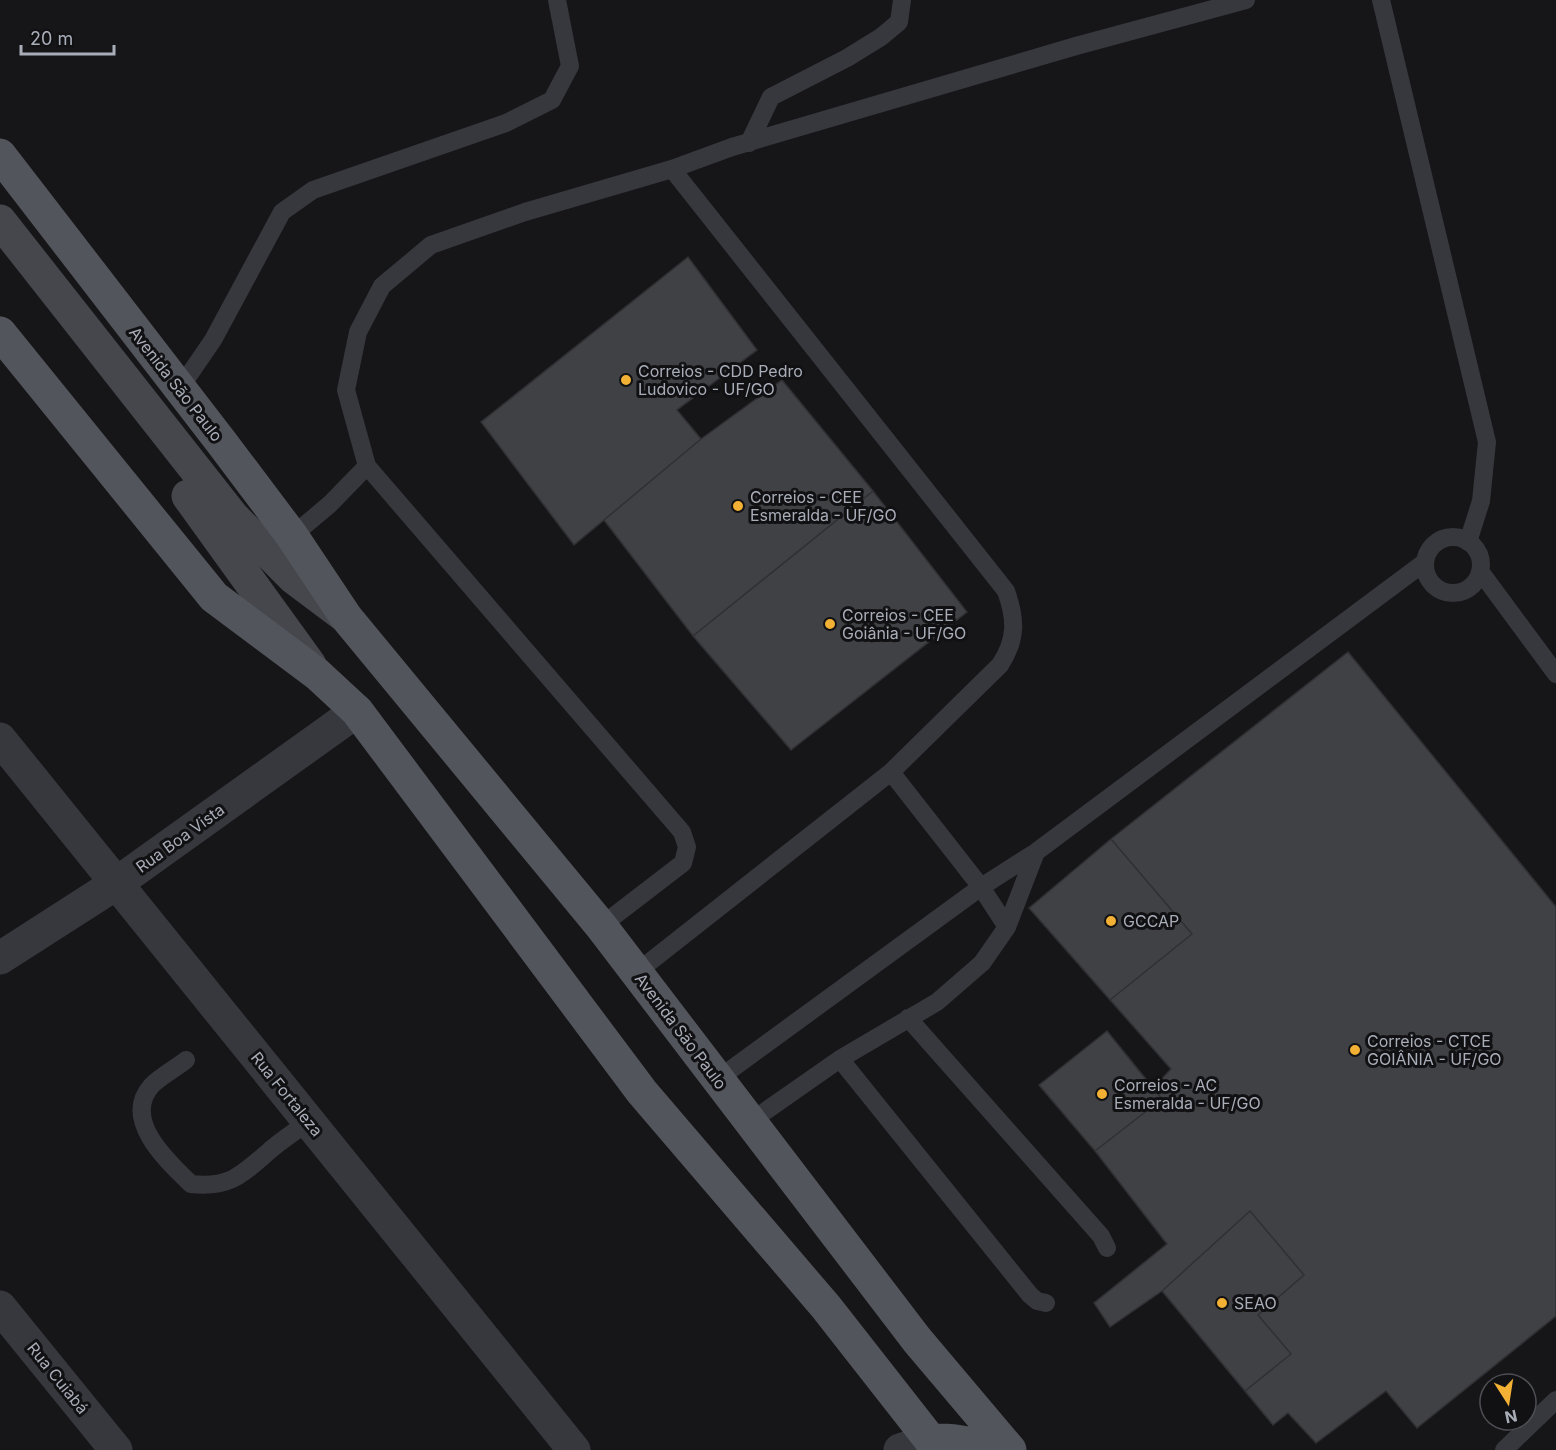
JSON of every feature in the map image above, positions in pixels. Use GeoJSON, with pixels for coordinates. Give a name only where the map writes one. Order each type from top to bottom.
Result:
{"type":"FeatureCollection","features":[{"type":"Feature","properties":{"kind":"main road","name":"Avenida São Paulo"},"geometry":{"type":"LineString","coordinates":[[0,155],[292,536],[346,617],[601,926],[917,1340],[1010,1450]]}},
{"type":"Feature","properties":{"kind":"main road","name":"Avenida São Paulo"},"geometry":{"type":"LineString","coordinates":[[0,221],[233,517],[294,578],[346,617]]}},
{"type":"Feature","properties":{"kind":"main road"},"geometry":{"type":"LineString","coordinates":[[0,255],[214,529],[317,674]]}},
{"type":"Feature","properties":{"kind":"main road"},"geometry":{"type":"LineString","coordinates":[[0,333],[214,597],[317,674],[357,711],[642,1092],[826,1307],[923,1447],[958,1440],[972,1443],[984,1450]]}},
{"type":"Feature","properties":{"kind":"main road"},"geometry":{"type":"LineString","coordinates":[[826,1307],[859,1325],[880,1346],[893,1351],[904,1350],[917,1340]]}},
{"type":"Feature","properties":{"kind":"street","name":"Rua Boa Vista"},"geometry":{"type":"LineString","coordinates":[[0,958],[117,883],[357,711]]}},
{"type":"Feature","properties":{"kind":"street","name":"Rua Fortaleza"},"geometry":{"type":"LineString","coordinates":[[0,739],[574,1450]]}},
{"type":"Feature","properties":{"kind":"street","name":"Rua Cuiabá"},"geometry":{"type":"LineString","coordinates":[[0,1307],[116,1450]]}},
{"type":"Feature","properties":{"kind":"lane"},"geometry":{"type":"LineString","coordinates":[[180,388],[213,340],[282,212],[314,190],[506,123],[552,100],[570,66],[557,0]]}},
{"type":"Feature","properties":{"kind":"lane"},"geometry":{"type":"LineString","coordinates":[[749,143],[771,97],[881,38],[900,22],[902,0]]}},
{"type":"Feature","properties":{"kind":"lane"},"geometry":{"type":"LineString","coordinates":[[601,926],[683,862],[687,847],[682,831],[367,466],[346,390],[358,332],[382,286],[431,246],[525,212],[1076,46],[1246,0]]}},
{"type":"Feature","properties":{"kind":"lane"},"geometry":{"type":"LineString","coordinates":[[1381,0],[1487,442],[1481,501],[1468,542]]}},
{"type":"Feature","properties":{"kind":"lane"},"geometry":{"type":"LineString","coordinates":[[637,972],[891,772],[1000,665],[1009,652],[1015,632],[1013,612],[1006,591],[672,169]]}},
{"type":"Feature","properties":{"kind":"lane"},"geometry":{"type":"LineString","coordinates":[[292,536],[330,504],[367,466]]}},
{"type":"Feature","properties":{"kind":"lane"},"geometry":{"type":"LineString","coordinates":[[1453,537],[1468,542],[1479,555],[1480,571],[1476,581],[1468,588],[1448,593],[1438,589],[1426,573],[1425,562],[1431,547],[1444,538],[1453,537]]}},
{"type":"Feature","properties":{"kind":"lane"},"geometry":{"type":"LineString","coordinates":[[718,1079],[981,887],[1036,852],[1425,562]]}},
{"type":"Feature","properties":{"kind":"lane"},"geometry":{"type":"LineString","coordinates":[[1480,571],[1556,674]]}},
{"type":"Feature","properties":{"kind":"lane"},"geometry":{"type":"LineString","coordinates":[[891,772],[981,887],[1008,927]]}},
{"type":"Feature","properties":{"kind":"lane"},"geometry":{"type":"LineString","coordinates":[[750,1122],[840,1059],[937,1002],[982,963],[1008,927],[1036,852]]}},
{"type":"Feature","properties":{"kind":"lane"},"geometry":{"type":"LineString","coordinates":[[908,1018],[1094,1227],[1107,1248]]}},
{"type":"Feature","properties":{"kind":"lane"},"geometry":{"type":"LineString","coordinates":[[840,1059],[1030,1295],[1037,1301],[1046,1303]]}},
{"type":"Feature","properties":{"kind":"lane"},"geometry":{"type":"LineString","coordinates":[[186,1060],[151,1086],[140,1107],[141,1122],[160,1151],[191,1184],[210,1186],[248,1171],[266,1153],[309,1121]]}},
{"type":"Feature","properties":{"kind":"lane"},"geometry":{"type":"LineString","coordinates":[[1504,1450],[1556,1400]]}},
{"type":"Feature","properties":{"kind":"building","name":"Correios - CDD Pedro Ludovico - UF/GO"},"geometry":{"type":"Polygon","coordinates":[[[688,257],[757,350],[677,410],[701,439],[574,545],[481,422],[688,257]]]}},
{"type":"Feature","properties":{"kind":"building","name":"Correios - CEE Esmeralda - UF/GO"},"geometry":{"type":"Polygon","coordinates":[[[782,380],[873,491],[693,636],[604,520],[701,439],[782,380]]]}},
{"type":"Feature","properties":{"kind":"building","name":"Correios - CEE Goiânia - UF/GO"},"geometry":{"type":"Polygon","coordinates":[[[873,491],[967,612],[791,750],[693,636],[873,491]]]}},
{"type":"Feature","properties":{"kind":"building","name":"Correios - CTCE GOIÂNIA - UF/GO"},"geometry":{"type":"Polygon","coordinates":[[[1348,652],[1556,907],[1556,1316],[1486,1372],[1478,1372],[1478,1379],[1417,1428],[1386,1391],[1316,1443],[1288,1413],[1273,1425],[1162,1291],[1110,1327],[1094,1303],[1167,1244],[1095,1151],[1039,1085],[1107,1031],[1153,1088],[1171,1069],[1029,908],[1111,839],[1348,652]]]}},
{"type":"Feature","properties":{"kind":"building","name":"GCCAP"},"geometry":{"type":"Polygon","coordinates":[[[1111,839],[1192,934],[1110,1000],[1029,908],[1111,839]]]}},
{"type":"Feature","properties":{"kind":"building","name":"Correios - AC Esmeralda - UF/GO"},"geometry":{"type":"Polygon","coordinates":[[[1107,1031],[1162,1099],[1095,1151],[1039,1085],[1107,1031]]]}},
{"type":"Feature","properties":{"kind":"building","name":"SEAO"},"geometry":{"type":"Polygon","coordinates":[[[1250,1211],[1304,1275],[1258,1315],[1291,1354],[1245,1391],[1162,1291],[1250,1211]]]}},
{"type":"Feature","properties":{"kind":"place","name":"Correios - CDD Pedro Ludovico - UF/GO"},"geometry":{"type":"Point","coordinates":[626,380]}},
{"type":"Feature","properties":{"kind":"place","name":"Correios - CEE Esmeralda - UF/GO"},"geometry":{"type":"Point","coordinates":[738,506]}},
{"type":"Feature","properties":{"kind":"place","name":"Correios - CEE Goiânia - UF/GO"},"geometry":{"type":"Point","coordinates":[830,624]}},
{"type":"Feature","properties":{"kind":"place","name":"GCCAP"},"geometry":{"type":"Point","coordinates":[1111,921]}},
{"type":"Feature","properties":{"kind":"place","name":"Correios - CTCE GOIÂNIA - UF/GO"},"geometry":{"type":"Point","coordinates":[1355,1050]}},
{"type":"Feature","properties":{"kind":"place","name":"Correios - AC Esmeralda - UF/GO"},"geometry":{"type":"Point","coordinates":[1102,1094]}},
{"type":"Feature","properties":{"kind":"place","name":"SEAO"},"geometry":{"type":"Point","coordinates":[1222,1303]}}]}
